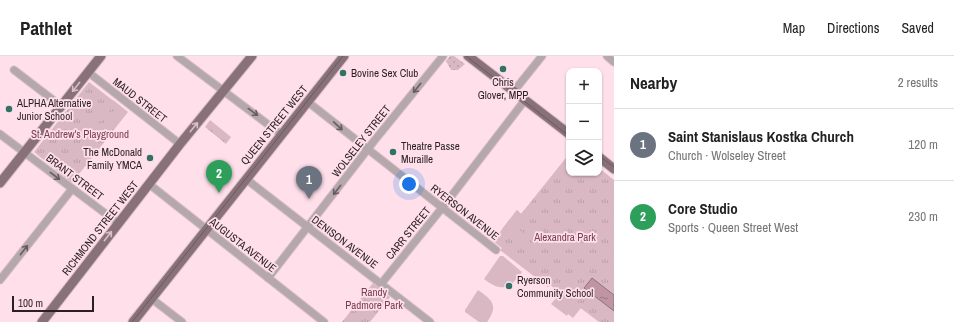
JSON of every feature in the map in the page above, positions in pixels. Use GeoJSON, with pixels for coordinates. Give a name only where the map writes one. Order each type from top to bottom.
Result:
{"type":"FeatureCollection","features":[{"type":"Feature","properties":{"kind":"main road"},"geometry":{"type":"LineString","coordinates":[[0,183],[100,56]]}},
{"type":"Feature","properties":{"kind":"main road","name":"RICHMOND STREET WEST"},"geometry":{"type":"LineString","coordinates":[[42,322],[180,144],[252,56]]}},
{"type":"Feature","properties":{"kind":"main road","name":"QUEEN STREET WEST"},"geometry":{"type":"LineString","coordinates":[[133,322],[344,56]]}},
{"type":"Feature","properties":{"kind":"main road"},"geometry":{"type":"LineString","coordinates":[[468,56],[566,132]]}},
{"type":"Feature","properties":{"kind":"main road"},"geometry":{"type":"LineString","coordinates":[[602,159],[614,169]]}},
{"type":"Feature","properties":{"kind":"street"},"geometry":{"type":"LineString","coordinates":[[176,56],[282,135]]}},
{"type":"Feature","properties":{"kind":"street","name":"WOLSELEY STREET"},"geometry":{"type":"LineString","coordinates":[[268,278],[443,56]]}},
{"type":"Feature","properties":{"kind":"street"},"geometry":{"type":"LineString","coordinates":[[514,91],[542,56]]}},
{"type":"Feature","properties":{"kind":"street"},"geometry":{"type":"LineString","coordinates":[[607,56],[614,62]]}},
{"type":"Feature","properties":{"kind":"street"},"geometry":{"type":"LineString","coordinates":[[14,70],[61,106]]}},
{"type":"Feature","properties":{"kind":"street","name":"MAUD STREET"},"geometry":{"type":"LineString","coordinates":[[88,72],[180,144]]}},
{"type":"Feature","properties":{"kind":"street","name":"CARR STREET"},"geometry":{"type":"LineString","coordinates":[[381,284],[525,100]]}},
{"type":"Feature","properties":{"kind":"street","name":"RYERSON AVENUE"},"geometry":{"type":"LineString","coordinates":[[308,102],[496,250]]}},
{"type":"Feature","properties":{"kind":"street","name":"BRANT STREET"},"geometry":{"type":"LineString","coordinates":[[0,134],[118,223]]}},
{"type":"Feature","properties":{"kind":"street","name":"DENISON AVENUE"},"geometry":{"type":"LineString","coordinates":[[246,180],[430,322]]}},
{"type":"Feature","properties":{"kind":"street","name":"AUGUSTA AVENUE"},"geometry":{"type":"LineString","coordinates":[[149,184],[324,322]]}},
{"type":"Feature","properties":{"kind":"street"},"geometry":{"type":"LineString","coordinates":[[0,280],[72,189]]}},
{"type":"Feature","properties":{"kind":"street"},"geometry":{"type":"LineString","coordinates":[[152,299],[182,322]]}},
{"type":"Feature","properties":{"kind":"green space"},"geometry":{"type":"Polygon","coordinates":[[[450,56],[454,56],[465,64],[458,70],[451,70],[446,61],[450,56]]]}},
{"type":"Feature","properties":{"kind":"green space","name":"St. Andrew's Playground"},"geometry":{"type":"Polygon","coordinates":[[[89,82],[128,112],[72,183],[34,152],[89,82]]]}},
{"type":"Feature","properties":{"kind":"green space"},"geometry":{"type":"Polygon","coordinates":[[[113,100],[124,109],[121,114],[90,125],[85,123],[82,119],[80,115],[81,109],[84,110],[83,116],[91,119],[115,111],[115,108],[110,104],[113,100]]]}},
{"type":"Feature","properties":{"kind":"green space"},"geometry":{"type":"Polygon","coordinates":[[[210,120],[231,137],[226,144],[205,127],[210,120]]]}},
{"type":"Feature","properties":{"kind":"green space","name":"Alexandra Park"},"geometry":{"type":"Polygon","coordinates":[[[566,158],[566,176],[602,176],[602,170],[614,180],[614,322],[599,322],[550,285],[548,287],[500,250],[502,248],[493,241],[517,210],[521,214],[566,158]]]}},
{"type":"Feature","properties":{"kind":"green space"},"geometry":{"type":"Polygon","coordinates":[[[517,210],[521,214],[525,210],[527,212],[515,226],[523,233],[521,235],[512,236],[502,229],[517,210]]]}},
{"type":"Feature","properties":{"kind":"green space"},"geometry":{"type":"Polygon","coordinates":[[[500,256],[503,256],[522,272],[509,286],[495,286],[484,279],[500,256]]]}},
{"type":"Feature","properties":{"kind":"green space","name":"Randy Padmore Park"},"geometry":{"type":"Polygon","coordinates":[[[373,283],[390,297],[370,322],[342,322],[373,283]]]}},
{"type":"Feature","properties":{"kind":"green space"},"geometry":{"type":"Polygon","coordinates":[[[478,290],[492,303],[493,311],[487,322],[479,322],[465,312],[478,290]]]}},
{"type":"Feature","properties":{"kind":"green space"},"geometry":{"type":"Polygon","coordinates":[[[561,292],[581,308],[573,318],[568,314],[567,316],[551,304],[561,292]]]}},
{"type":"Feature","properties":{"kind":"water"},"geometry":{"type":"Polygon","coordinates":[[[592,278],[614,295],[614,311],[584,288],[592,278]]]}},
{"type":"Feature","properties":{"kind":"tram line"},"geometry":{"type":"LineString","coordinates":[[132,322],[343,56]]}},
{"type":"Feature","properties":{"kind":"tram line"},"geometry":{"type":"LineString","coordinates":[[466,56],[566,134]]}},
{"type":"Feature","properties":{"kind":"tram line"},"geometry":{"type":"LineString","coordinates":[[602,158],[614,167]]}},
{"type":"Feature","properties":{"kind":"place","name":"Chris Glover, MPP"},"geometry":{"type":"Point","coordinates":[503,69]}},
{"type":"Feature","properties":{"kind":"place","name":"Bovine Sex Club"},"geometry":{"type":"Point","coordinates":[343,73]}},
{"type":"Feature","properties":{"kind":"place","name":"ALPHA Alternative Junior School"},"geometry":{"type":"Point","coordinates":[9,109]}},
{"type":"Feature","properties":{"kind":"place","name":"Theatre Passe Muraille"},"geometry":{"type":"Point","coordinates":[393,152]}},
{"type":"Feature","properties":{"kind":"place","name":"The McDonald Family YMCA"},"geometry":{"type":"Point","coordinates":[150,158]}},
{"type":"Feature","properties":{"kind":"place","name":"Core Studio"},"geometry":{"type":"Point","coordinates":[219,193]}},
{"type":"Feature","properties":{"kind":"place","name":"Saint Stanislaus Kostka Church"},"geometry":{"type":"Point","coordinates":[309,199]}},
{"type":"Feature","properties":{"kind":"place","name":"Ryerson Community School"},"geometry":{"type":"Point","coordinates":[509,286]}}]}
